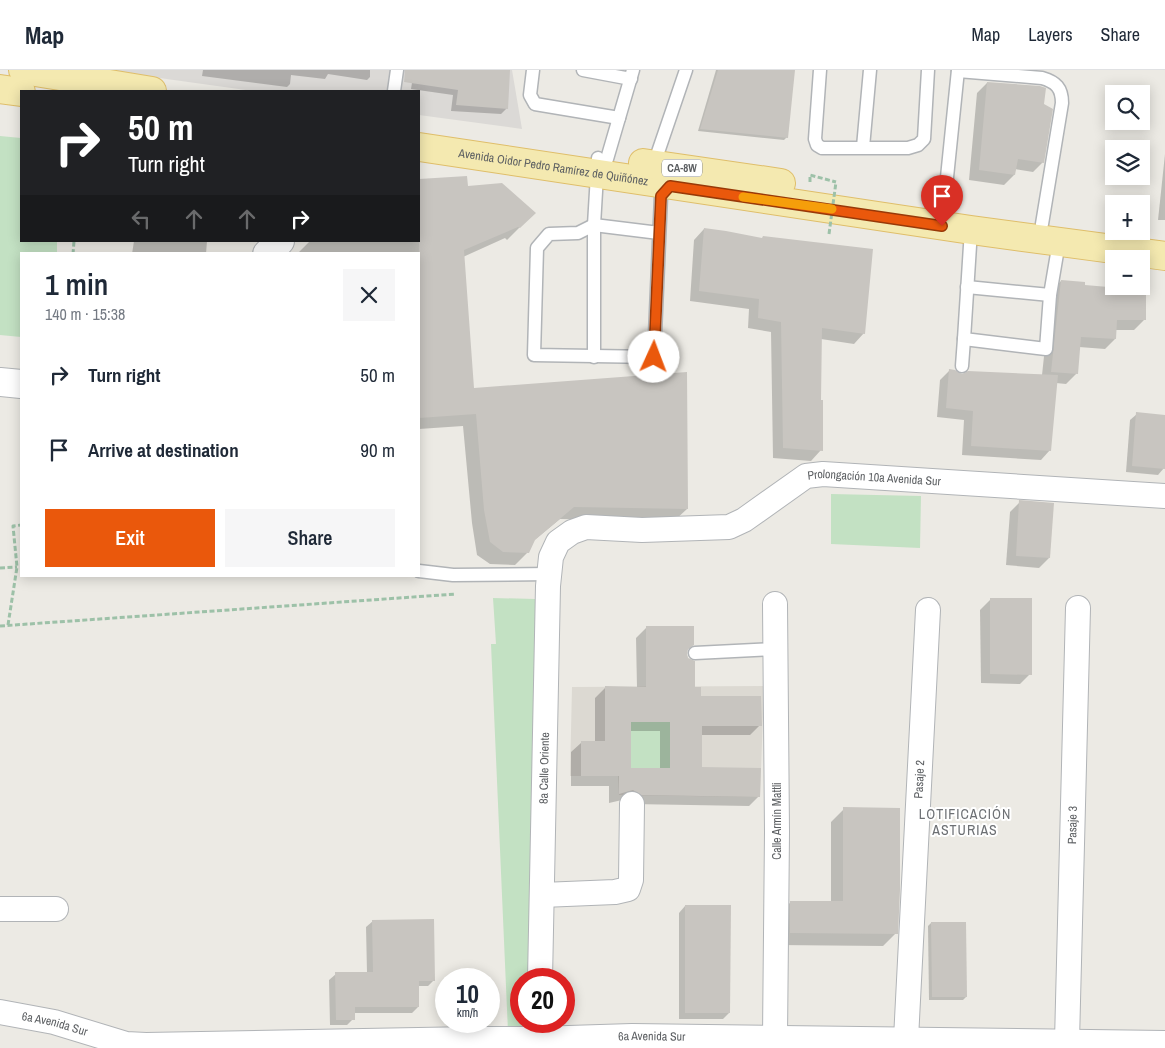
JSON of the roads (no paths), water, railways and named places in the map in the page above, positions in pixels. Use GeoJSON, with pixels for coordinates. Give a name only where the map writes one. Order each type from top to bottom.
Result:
{"type":"FeatureCollection","features":[{"type":"Feature","properties":{"kind":"main road"},"geometry":{"type":"LineString","coordinates":[[23,70],[146,90]]}},
{"type":"Feature","properties":{"kind":"main road"},"geometry":{"type":"LineString","coordinates":[[0,89],[20,92]]}},
{"type":"Feature","properties":{"kind":"main road","name":"Avenida Oidor Pedro Ramírez de Quiñónez"},"geometry":{"type":"LineString","coordinates":[[421,145],[467,142],[601,164],[670,186],[943,217],[1051,233],[1165,256]]}},
{"type":"Feature","properties":{"kind":"main road","name":"Avenida Oidor Pedro Ramírez de Quiñónez"},"geometry":{"type":"LineString","coordinates":[[601,164],[654,164],[943,217],[971,230],[1165,240]]}},
{"type":"Feature","properties":{"kind":"street"},"geometry":{"type":"LineString","coordinates":[[270,252],[279,242]]}},
{"type":"Feature","properties":{"kind":"street"},"geometry":{"type":"LineString","coordinates":[[0,382],[20,384]]}},
{"type":"Feature","properties":{"kind":"street","name":"Prolongación 10a Avenida Sur"},"geometry":{"type":"LineString","coordinates":[[550,565],[558,542],[572,532],[586,527],[642,530],[729,527],[744,520],[806,476],[823,474],[1165,496]]}},
{"type":"Feature","properties":{"kind":"street","name":"8a Calle Oriente"},"geometry":{"type":"LineString","coordinates":[[540,968],[547,617],[550,565]]}},
{"type":"Feature","properties":{"kind":"street","name":"Calle Armín Mattli"},"geometry":{"type":"LineString","coordinates":[[775,604],[777,832],[775,1038]]}},
{"type":"Feature","properties":{"kind":"street","name":"Pasaje 3"},"geometry":{"type":"LineString","coordinates":[[1067,1042],[1078,608]]}},
{"type":"Feature","properties":{"kind":"street","name":"Pasaje 2"},"geometry":{"type":"LineString","coordinates":[[906,1039],[928,610]]}},
{"type":"Feature","properties":{"kind":"street"},"geometry":{"type":"LineString","coordinates":[[542,895],[615,892],[628,889],[631,880],[632,804]]}},
{"type":"Feature","properties":{"kind":"street"},"geometry":{"type":"LineString","coordinates":[[0,909],[56,909]]}},
{"type":"Feature","properties":{"kind":"street","name":"6a Avenida Sur"},"geometry":{"type":"LineString","coordinates":[[0,1012],[54,1022],[126,1044],[146,1046],[632,1036],[1165,1043]]}},
{"type":"Feature","properties":{"kind":"lane"},"geometry":{"type":"LineString","coordinates":[[394,90],[397,70]]}},
{"type":"Feature","properties":{"kind":"lane"},"geometry":{"type":"LineString","coordinates":[[533,70],[530,95],[535,104],[619,118]]}},
{"type":"Feature","properties":{"kind":"lane"},"geometry":{"type":"LineString","coordinates":[[583,70],[632,74],[619,118],[601,164],[594,225],[594,357]]}},
{"type":"Feature","properties":{"kind":"lane"},"geometry":{"type":"LineString","coordinates":[[654,164],[686,70]]}},
{"type":"Feature","properties":{"kind":"lane"},"geometry":{"type":"LineString","coordinates":[[820,70],[815,139],[817,145],[822,148],[908,148],[918,144],[924,139],[928,70]]}},
{"type":"Feature","properties":{"kind":"lane"},"geometry":{"type":"LineString","coordinates":[[863,147],[870,70]]}},
{"type":"Feature","properties":{"kind":"lane"},"geometry":{"type":"LineString","coordinates":[[943,217],[958,71],[1042,78],[1052,81],[1060,90],[1062,103],[1051,233],[1050,295],[1046,349],[964,339]]}},
{"type":"Feature","properties":{"kind":"lane"},"geometry":{"type":"LineString","coordinates":[[659,232],[594,225],[578,233],[549,234],[537,248],[534,355],[654,357],[661,196],[670,186]]}},
{"type":"Feature","properties":{"kind":"lane"},"geometry":{"type":"LineString","coordinates":[[962,366],[971,230]]}},
{"type":"Feature","properties":{"kind":"lane"},"geometry":{"type":"LineString","coordinates":[[966,287],[1050,295]]}},
{"type":"Feature","properties":{"kind":"lane"},"geometry":{"type":"LineString","coordinates":[[420,572],[453,574],[550,565]]}},
{"type":"Feature","properties":{"kind":"lane"},"geometry":{"type":"LineString","coordinates":[[695,653],[776,649]]}},
{"type":"Feature","properties":{"kind":"district","name":"LOTIFICACIÓN ASTURIAS"},"geometry":{"type":"Point","coordinates":[965,822]}}]}
